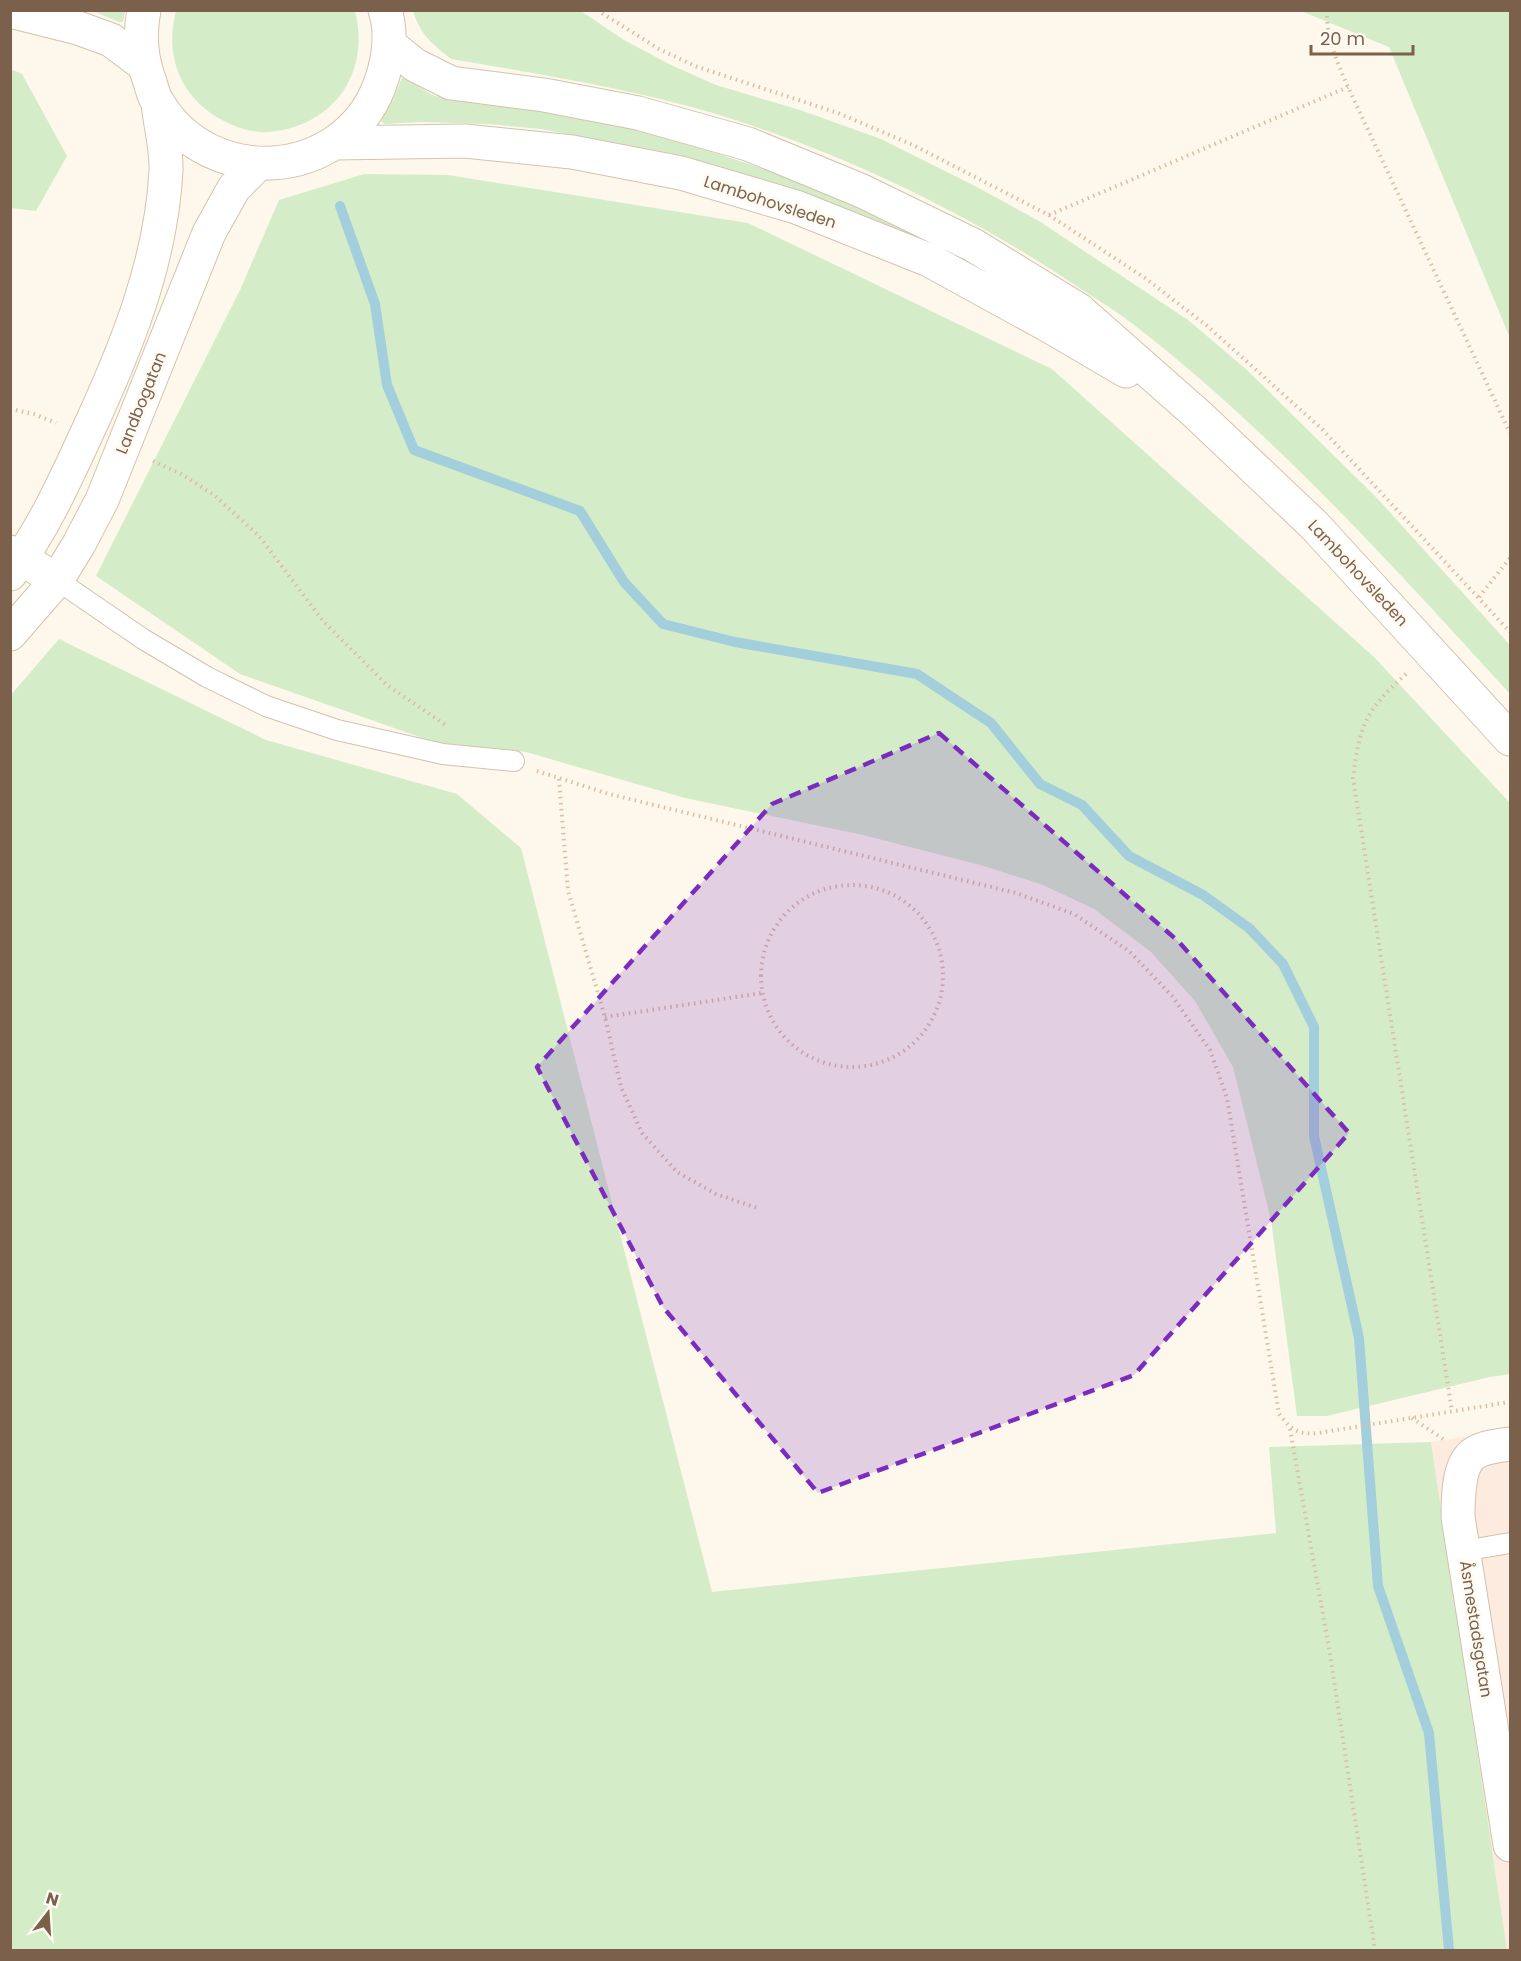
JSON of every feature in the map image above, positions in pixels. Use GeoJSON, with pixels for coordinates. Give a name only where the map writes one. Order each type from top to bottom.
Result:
{"type":"FeatureCollection","features":[{"type":"Feature","properties":{"kind":"main road"},"geometry":{"type":"LineString","coordinates":[[57,580],[14,562],[51,511],[113,376],[141,303],[159,230],[166,168],[158,103],[143,64],[141,39],[144,10]]}},
{"type":"Feature","properties":{"kind":"main road"},"geometry":{"type":"LineString","coordinates":[[158,103],[180,131],[198,145],[237,161],[258,164],[281,163],[311,155],[334,143],[357,123],[374,99],[385,72],[389,44],[385,10]]}},
{"type":"Feature","properties":{"kind":"main road"},"geometry":{"type":"LineString","coordinates":[[10,11],[78,28],[111,40],[143,64]]}},
{"type":"Feature","properties":{"kind":"main road","name":"Lambohovsleden"},"geometry":{"type":"LineString","coordinates":[[389,44],[415,65],[451,83],[544,95],[638,113],[748,144],[862,191],[973,245],[1079,310],[1198,415],[1314,525],[1510,739]]}},
{"type":"Feature","properties":{"kind":"main road","name":"Lambohovsleden"},"geometry":{"type":"LineString","coordinates":[[334,143],[465,141],[572,152],[681,173],[796,207],[929,260],[1052,327],[1198,415]]}},
{"type":"Feature","properties":{"kind":"main road","name":"Landbogatan"},"geometry":{"type":"LineString","coordinates":[[10,634],[57,580],[79,544],[102,500],[209,233],[234,188],[258,164]]}},
{"type":"Feature","properties":{"kind":"main road","name":"Åsmestadsgatan"},"geometry":{"type":"LineString","coordinates":[[1510,1444],[1485,1448],[1469,1457],[1458,1494],[1458,1517],[1463,1551],[1510,1845]]}},
{"type":"Feature","properties":{"kind":"lane"},"geometry":{"type":"LineString","coordinates":[[57,580],[143,639],[207,677],[266,706],[337,730],[443,754],[514,761]]}},
{"type":"Feature","properties":{"kind":"lane"},"geometry":{"type":"LineString","coordinates":[[1463,1551],[1510,1543]]}},
{"type":"Feature","properties":{"kind":"path"},"geometry":{"type":"LineString","coordinates":[[1327,10],[1327,26],[1337,62],[1510,433]]}},
{"type":"Feature","properties":{"kind":"path"},"geometry":{"type":"LineString","coordinates":[[1049,215],[1348,87]]}},
{"type":"Feature","properties":{"kind":"path"},"geometry":{"type":"LineString","coordinates":[[10,409],[34,414],[65,426]]}},
{"type":"Feature","properties":{"kind":"path"},"geometry":{"type":"LineString","coordinates":[[144,457],[181,474],[214,495],[258,536],[323,621],[387,685],[448,727]]}},
{"type":"Feature","properties":{"kind":"path"},"geometry":{"type":"LineString","coordinates":[[1479,597],[1510,558]]}},
{"type":"Feature","properties":{"kind":"path"},"geometry":{"type":"LineString","coordinates":[[1431,651],[1383,694],[1368,715],[1358,740],[1353,778],[1452,1411]]}},
{"type":"Feature","properties":{"kind":"path"},"geometry":{"type":"LineString","coordinates":[[514,761],[558,779],[609,794],[1016,893],[1074,914],[1129,951],[1172,996],[1210,1050],[1227,1098],[1279,1414],[1290,1428],[1303,1434],[1318,1433],[1510,1401]]}},
{"type":"Feature","properties":{"kind":"path"},"geometry":{"type":"LineString","coordinates":[[558,779],[567,891],[605,1017],[621,1087],[642,1133],[677,1172],[716,1194],[760,1209]]}},
{"type":"Feature","properties":{"kind":"path"},"geometry":{"type":"LineString","coordinates":[[837,885],[866,885],[894,894],[917,912],[934,935],[943,963],[942,993],[932,1020],[914,1043],[890,1059],[862,1067],[834,1066],[809,1057],[787,1041],[770,1019],[762,993],[761,964],[769,936],[786,912],[809,894],[837,885]]}},
{"type":"Feature","properties":{"kind":"path"},"geometry":{"type":"LineString","coordinates":[[605,1017],[762,993]]}},
{"type":"Feature","properties":{"kind":"path"},"geometry":{"type":"LineString","coordinates":[[1290,1428],[1329,1648],[1375,1950]]}},
{"type":"Feature","properties":{"kind":"highlighted area"},"geometry":{"type":"Polygon","coordinates":[[[939,733],[1178,941],[1349,1133],[1134,1375],[818,1493],[663,1307],[537,1067],[772,804],[939,733]]]}},
{"type":"Feature","properties":{"kind":"shaded area"},"geometry":{"type":"Polygon","coordinates":[[[1510,1429],[1510,1950],[1507,1950],[1431,1442],[1510,1429]]]}},
{"type":"Feature","properties":{"kind":"green space"},"geometry":{"type":"Polygon","coordinates":[[[93,11],[125,11],[123,22],[119,22],[93,11]]]}},
{"type":"Feature","properties":{"kind":"green space"},"geometry":{"type":"Polygon","coordinates":[[[176,11],[355,11],[359,34],[352,75],[342,93],[328,108],[311,120],[291,128],[268,132],[251,131],[234,126],[209,112],[197,101],[179,75],[172,44],[176,11]]]}},
{"type":"Feature","properties":{"kind":"green space"},"geometry":{"type":"Polygon","coordinates":[[[413,11],[581,11],[624,40],[671,65],[716,85],[803,111],[881,139],[1039,221],[1188,320],[1247,370],[1376,497],[1510,645],[1510,694],[1332,503],[1237,412],[1189,369],[1130,322],[1033,258],[990,232],[900,186],[855,165],[761,129],[713,113],[648,96],[451,59],[428,38],[419,26],[413,11]]]}},
{"type":"Feature","properties":{"kind":"green space"},"geometry":{"type":"Polygon","coordinates":[[[1301,11],[1510,11],[1510,338],[1389,47],[1301,11]]]}},
{"type":"Feature","properties":{"kind":"green space"},"geometry":{"type":"Polygon","coordinates":[[[11,69],[22,74],[67,156],[36,211],[11,208],[11,69]]]}},
{"type":"Feature","properties":{"kind":"green space"},"geometry":{"type":"Polygon","coordinates":[[[402,78],[432,95],[447,99],[530,109],[636,129],[692,145],[805,183],[937,244],[939,248],[781,186],[670,153],[541,129],[488,124],[420,122],[384,124],[381,120],[402,78]]]}},
{"type":"Feature","properties":{"kind":"green space"},"geometry":{"type":"Polygon","coordinates":[[[364,174],[448,175],[748,223],[1052,369],[1374,657],[1510,803],[1510,1374],[1327,1416],[1297,1416],[1271,1220],[1233,1067],[1195,1001],[1151,952],[1094,909],[1043,885],[984,866],[863,835],[685,798],[526,752],[434,742],[240,674],[96,576],[240,290],[279,200],[364,174]]]}},
{"type":"Feature","properties":{"kind":"green space"},"geometry":{"type":"Polygon","coordinates":[[[59,639],[266,740],[457,794],[521,848],[712,1592],[1276,1533],[1269,1447],[1431,1442],[1507,1950],[11,1950],[10,696],[59,639]]]}},
{"type":"Feature","properties":{"kind":"waterway"},"geometry":{"type":"LineString","coordinates":[[340,206],[375,304],[387,385],[414,450],[580,511],[624,582],[663,624],[735,642],[917,674],[991,723],[1040,784],[1082,805],[1129,856],[1203,895],[1249,928],[1283,964],[1314,1027],[1314,1136],[1359,1338],[1378,1586],[1429,1733],[1449,1950]]}}]}
